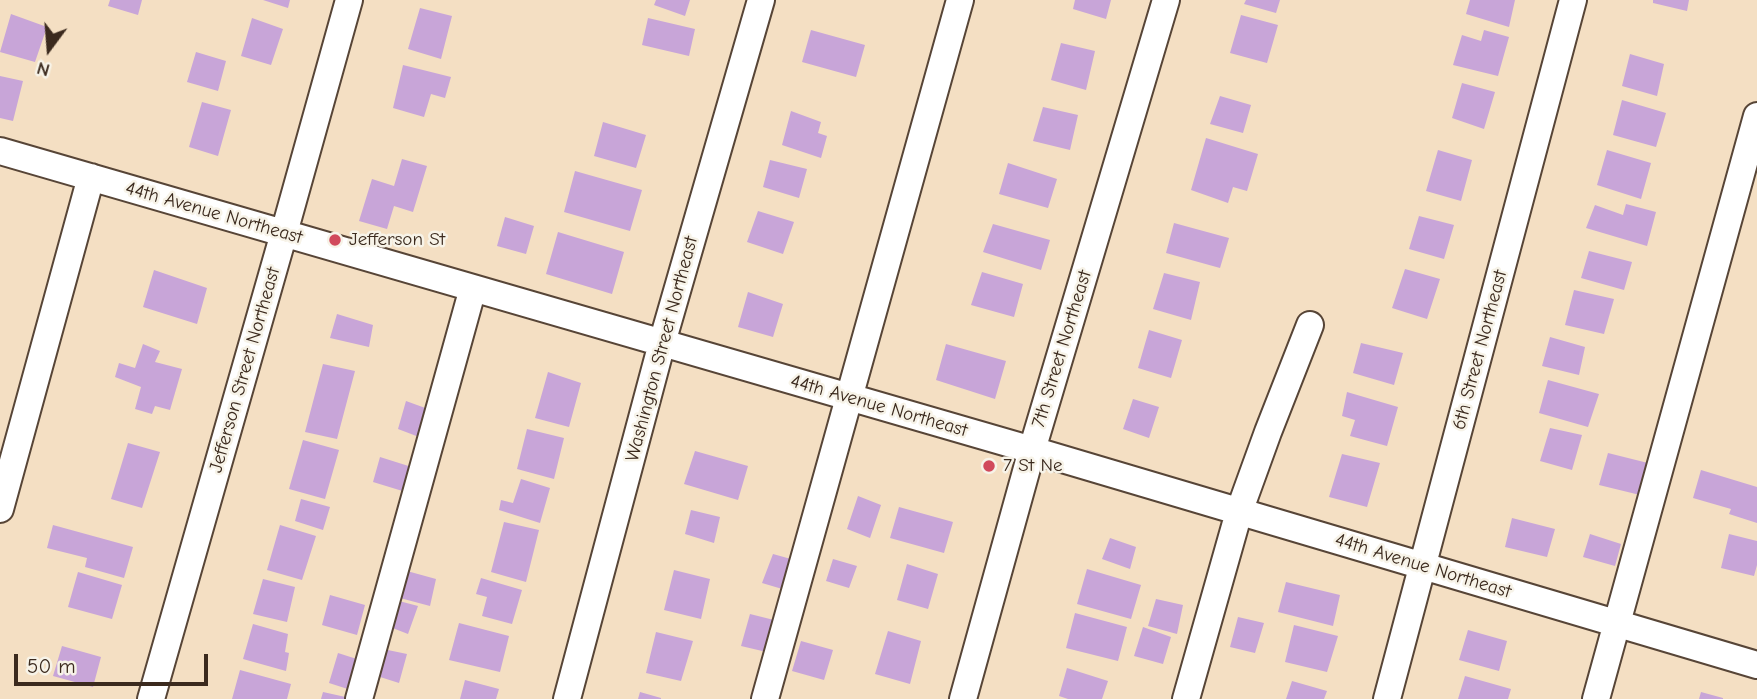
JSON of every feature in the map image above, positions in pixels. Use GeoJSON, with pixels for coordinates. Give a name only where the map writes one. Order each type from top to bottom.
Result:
{"type":"FeatureCollection","features":[{"type":"Feature","properties":{"kind":"street","name":"Jefferson Street Northeast"},"geometry":{"type":"LineString","coordinates":[[150,699],[349,0]]}},
{"type":"Feature","properties":{"kind":"street","name":"Washington Street Northeast"},"geometry":{"type":"LineString","coordinates":[[568,699],[662,343],[761,0]]}},
{"type":"Feature","properties":{"kind":"street"},"geometry":{"type":"LineString","coordinates":[[765,699],[960,0]]}},
{"type":"Feature","properties":{"kind":"street","name":"7th Street Northeast"},"geometry":{"type":"LineString","coordinates":[[963,699],[1032,450],[1166,0]]}},
{"type":"Feature","properties":{"kind":"street","name":"6th Street Northeast"},"geometry":{"type":"LineString","coordinates":[[1387,699],[1573,0]]}},
{"type":"Feature","properties":{"kind":"street"},"geometry":{"type":"LineString","coordinates":[[1596,699],[1757,116]]}},
{"type":"Feature","properties":{"kind":"street","name":"44th Avenue Northeast"},"geometry":{"type":"LineString","coordinates":[[0,150],[1032,450],[1757,665]]}},
{"type":"Feature","properties":{"kind":"street"},"geometry":{"type":"LineString","coordinates":[[0,509],[91,177]]}},
{"type":"Feature","properties":{"kind":"street"},"geometry":{"type":"LineString","coordinates":[[359,699],[473,288]]}},
{"type":"Feature","properties":{"kind":"street"},"geometry":{"type":"LineString","coordinates":[[1186,699],[1239,512],[1310,326]]}},
{"type":"Feature","properties":{"kind":"building"},"geometry":{"type":"Polygon","coordinates":[[[110,0],[142,0],[138,15],[108,6],[110,0]]]}},
{"type":"Feature","properties":{"kind":"building"},"geometry":{"type":"Polygon","coordinates":[[[263,0],[290,0],[288,8],[263,0]]]}},
{"type":"Feature","properties":{"kind":"building"},"geometry":{"type":"Polygon","coordinates":[[[656,0],[690,0],[685,16],[654,5],[656,0]]]}},
{"type":"Feature","properties":{"kind":"building"},"geometry":{"type":"Polygon","coordinates":[[[1075,0],[1111,0],[1106,19],[1073,9],[1075,0]]]}},
{"type":"Feature","properties":{"kind":"building"},"geometry":{"type":"Polygon","coordinates":[[[1246,0],[1280,0],[1276,13],[1244,4],[1246,0]]]}},
{"type":"Feature","properties":{"kind":"building"},"geometry":{"type":"Polygon","coordinates":[[[1470,0],[1515,0],[1509,27],[1466,14],[1470,0]]]}},
{"type":"Feature","properties":{"kind":"building"},"geometry":{"type":"Polygon","coordinates":[[[1653,0],[1689,0],[1687,11],[1653,3],[1653,0]]]}},
{"type":"Feature","properties":{"kind":"building"},"geometry":{"type":"Polygon","coordinates":[[[420,8],[452,16],[441,59],[408,49],[420,8]]]}},
{"type":"Feature","properties":{"kind":"building"},"geometry":{"type":"Polygon","coordinates":[[[11,14],[47,27],[35,62],[0,52],[11,14]]]}},
{"type":"Feature","properties":{"kind":"building"},"geometry":{"type":"Polygon","coordinates":[[[1241,15],[1278,25],[1267,63],[1230,53],[1241,15]]]}},
{"type":"Feature","properties":{"kind":"building"},"geometry":{"type":"Polygon","coordinates":[[[252,18],[283,29],[271,65],[241,56],[252,18]]]}},
{"type":"Feature","properties":{"kind":"building"},"geometry":{"type":"Polygon","coordinates":[[[648,18],[695,29],[689,56],[642,45],[648,18]]]}},
{"type":"Feature","properties":{"kind":"building"},"geometry":{"type":"Polygon","coordinates":[[[811,30],[865,45],[856,77],[802,62],[811,30]]]}},
{"type":"Feature","properties":{"kind":"building"},"geometry":{"type":"Polygon","coordinates":[[[1484,30],[1509,37],[1498,76],[1453,65],[1462,35],[1481,41],[1484,30]]]}},
{"type":"Feature","properties":{"kind":"building"},"geometry":{"type":"Polygon","coordinates":[[[1061,43],[1095,51],[1086,90],[1051,80],[1061,43]]]}},
{"type":"Feature","properties":{"kind":"building"},"geometry":{"type":"Polygon","coordinates":[[[196,52],[226,61],[218,91],[187,82],[196,52]]]}},
{"type":"Feature","properties":{"kind":"building"},"geometry":{"type":"Polygon","coordinates":[[[1630,54],[1664,64],[1657,96],[1622,86],[1630,54]]]}},
{"type":"Feature","properties":{"kind":"building"},"geometry":{"type":"Polygon","coordinates":[[[403,65],[451,77],[445,98],[431,94],[424,117],[393,108],[403,65]]]}},
{"type":"Feature","properties":{"kind":"building"},"geometry":{"type":"Polygon","coordinates":[[[0,76],[23,81],[13,121],[0,118],[0,76]]]}},
{"type":"Feature","properties":{"kind":"building"},"geometry":{"type":"Polygon","coordinates":[[[1462,83],[1495,92],[1484,129],[1452,118],[1462,83]]]}},
{"type":"Feature","properties":{"kind":"building"},"geometry":{"type":"Polygon","coordinates":[[[1220,96],[1251,105],[1243,133],[1210,124],[1220,96]]]}},
{"type":"Feature","properties":{"kind":"building"},"geometry":{"type":"Polygon","coordinates":[[[1622,100],[1666,113],[1656,147],[1613,135],[1622,100]]]}},
{"type":"Feature","properties":{"kind":"building"},"geometry":{"type":"Polygon","coordinates":[[[202,102],[231,110],[218,156],[189,147],[202,102]]]}},
{"type":"Feature","properties":{"kind":"building"},"geometry":{"type":"Polygon","coordinates":[[[1043,107],[1078,115],[1070,150],[1033,141],[1043,107]]]}},
{"type":"Feature","properties":{"kind":"building"},"geometry":{"type":"Polygon","coordinates":[[[791,111],[821,122],[818,133],[827,136],[821,158],[782,145],[791,111]]]}},
{"type":"Feature","properties":{"kind":"building"},"geometry":{"type":"Polygon","coordinates":[[[603,122],[646,135],[636,168],[594,156],[603,122]]]}},
{"type":"Feature","properties":{"kind":"building"},"geometry":{"type":"Polygon","coordinates":[[[1206,138],[1258,154],[1247,191],[1233,187],[1228,203],[1191,190],[1206,138]]]}},
{"type":"Feature","properties":{"kind":"building"},"geometry":{"type":"Polygon","coordinates":[[[1438,150],[1472,160],[1461,201],[1426,191],[1438,150]]]}},
{"type":"Feature","properties":{"kind":"building"},"geometry":{"type":"Polygon","coordinates":[[[1607,150],[1651,163],[1641,199],[1597,185],[1607,150]]]}},
{"type":"Feature","properties":{"kind":"building"},"geometry":{"type":"Polygon","coordinates":[[[402,159],[427,166],[413,212],[394,206],[387,229],[359,221],[372,179],[394,186],[402,159]]]}},
{"type":"Feature","properties":{"kind":"building"},"geometry":{"type":"Polygon","coordinates":[[[770,160],[807,169],[799,198],[763,187],[770,160]]]}},
{"type":"Feature","properties":{"kind":"building"},"geometry":{"type":"Polygon","coordinates":[[[1008,163],[1057,179],[1048,208],[999,194],[1008,163]]]}},
{"type":"Feature","properties":{"kind":"building"},"geometry":{"type":"Polygon","coordinates":[[[575,171],[642,190],[630,231],[564,212],[575,171]]]}},
{"type":"Feature","properties":{"kind":"building"},"geometry":{"type":"Polygon","coordinates":[[[1626,204],[1656,212],[1647,246],[1586,228],[1595,205],[1623,215],[1626,204]]]}},
{"type":"Feature","properties":{"kind":"building"},"geometry":{"type":"Polygon","coordinates":[[[758,211],[794,222],[783,254],[747,242],[758,211]]]}},
{"type":"Feature","properties":{"kind":"building"},"geometry":{"type":"Polygon","coordinates":[[[1419,216],[1454,225],[1444,259],[1409,249],[1419,216]]]}},
{"type":"Feature","properties":{"kind":"building"},"geometry":{"type":"Polygon","coordinates":[[[505,217],[534,226],[526,254],[497,246],[505,217]]]}},
{"type":"Feature","properties":{"kind":"building"},"geometry":{"type":"Polygon","coordinates":[[[1174,223],[1229,238],[1220,268],[1166,253],[1174,223]]]}},
{"type":"Feature","properties":{"kind":"building"},"geometry":{"type":"Polygon","coordinates":[[[993,224],[1050,240],[1041,270],[983,252],[993,224]]]}},
{"type":"Feature","properties":{"kind":"building"},"geometry":{"type":"Polygon","coordinates":[[[558,232],[624,252],[612,294],[546,274],[558,232]]]}},
{"type":"Feature","properties":{"kind":"building"},"geometry":{"type":"Polygon","coordinates":[[[1589,251],[1632,262],[1624,290],[1581,278],[1589,251]]]}},
{"type":"Feature","properties":{"kind":"building"},"geometry":{"type":"Polygon","coordinates":[[[1405,269],[1440,279],[1427,319],[1392,308],[1405,269]]]}},
{"type":"Feature","properties":{"kind":"building"},"geometry":{"type":"Polygon","coordinates":[[[154,270],[207,288],[197,324],[143,307],[154,270]]]}},
{"type":"Feature","properties":{"kind":"building"},"geometry":{"type":"Polygon","coordinates":[[[982,272],[1023,284],[1014,317],[971,305],[982,272]]]}},
{"type":"Feature","properties":{"kind":"building"},"geometry":{"type":"Polygon","coordinates":[[[1164,273],[1200,282],[1191,320],[1153,309],[1164,273]]]}},
{"type":"Feature","properties":{"kind":"building"},"geometry":{"type":"Polygon","coordinates":[[[1574,290],[1614,299],[1604,334],[1565,325],[1574,290]]]}},
{"type":"Feature","properties":{"kind":"building"},"geometry":{"type":"Polygon","coordinates":[[[748,292],[783,304],[773,337],[738,327],[748,292]]]}},
{"type":"Feature","properties":{"kind":"building"},"geometry":{"type":"Polygon","coordinates":[[[337,314],[373,325],[369,347],[330,338],[337,314]]]}},
{"type":"Feature","properties":{"kind":"building"},"geometry":{"type":"Polygon","coordinates":[[[1149,330],[1182,340],[1171,378],[1138,368],[1149,330]]]}},
{"type":"Feature","properties":{"kind":"building"},"geometry":{"type":"Polygon","coordinates":[[[1550,337],[1585,347],[1579,375],[1542,366],[1550,337]]]}},
{"type":"Feature","properties":{"kind":"building"},"geometry":{"type":"Polygon","coordinates":[[[1361,343],[1403,353],[1394,385],[1353,373],[1361,343]]]}},
{"type":"Feature","properties":{"kind":"building"},"geometry":{"type":"Polygon","coordinates":[[[143,344],[160,351],[155,362],[182,369],[170,410],[155,406],[152,414],[135,409],[141,387],[115,377],[119,363],[135,368],[143,344]]]}},
{"type":"Feature","properties":{"kind":"building"},"geometry":{"type":"Polygon","coordinates":[[[946,344],[1006,361],[995,399],[936,380],[946,344]]]}},
{"type":"Feature","properties":{"kind":"building"},"geometry":{"type":"Polygon","coordinates":[[[323,364],[355,371],[337,439],[305,432],[323,364]]]}},
{"type":"Feature","properties":{"kind":"building"},"geometry":{"type":"Polygon","coordinates":[[[548,372],[581,383],[569,427],[535,418],[548,372]]]}},
{"type":"Feature","properties":{"kind":"building"},"geometry":{"type":"Polygon","coordinates":[[[1548,380],[1599,394],[1588,427],[1539,413],[1548,380]]]}},
{"type":"Feature","properties":{"kind":"building"},"geometry":{"type":"Polygon","coordinates":[[[1347,392],[1398,407],[1387,446],[1350,436],[1355,420],[1342,416],[1347,392]]]}},
{"type":"Feature","properties":{"kind":"building"},"geometry":{"type":"Polygon","coordinates":[[[1133,399],[1159,407],[1149,438],[1123,429],[1133,399]]]}},
{"type":"Feature","properties":{"kind":"building"},"geometry":{"type":"Polygon","coordinates":[[[406,401],[428,409],[419,437],[398,429],[406,401]]]}},
{"type":"Feature","properties":{"kind":"building"},"geometry":{"type":"Polygon","coordinates":[[[1550,428],[1582,435],[1572,470],[1540,461],[1550,428]]]}},
{"type":"Feature","properties":{"kind":"building"},"geometry":{"type":"Polygon","coordinates":[[[527,429],[564,438],[554,479],[517,469],[527,429]]]}},
{"type":"Feature","properties":{"kind":"building"},"geometry":{"type":"Polygon","coordinates":[[[303,440],[339,450],[325,499],[289,489],[303,440]]]}},
{"type":"Feature","properties":{"kind":"building"},"geometry":{"type":"Polygon","coordinates":[[[128,443],[160,452],[142,508],[111,499],[128,443]]]}},
{"type":"Feature","properties":{"kind":"building"},"geometry":{"type":"Polygon","coordinates":[[[695,451],[748,466],[738,500],[684,484],[695,451]]]}},
{"type":"Feature","properties":{"kind":"building"},"geometry":{"type":"Polygon","coordinates":[[[1608,453],[1648,463],[1640,495],[1599,485],[1608,453]]]}},
{"type":"Feature","properties":{"kind":"building"},"geometry":{"type":"Polygon","coordinates":[[[1342,454],[1380,463],[1367,507],[1329,497],[1342,454]]]}},
{"type":"Feature","properties":{"kind":"building"},"geometry":{"type":"Polygon","coordinates":[[[380,457],[418,469],[409,493],[373,482],[380,457]]]}},
{"type":"Feature","properties":{"kind":"building"},"geometry":{"type":"Polygon","coordinates":[[[1701,470],[1757,487],[1757,523],[1729,514],[1731,509],[1693,498],[1701,470]]]}},
{"type":"Feature","properties":{"kind":"building"},"geometry":{"type":"Polygon","coordinates":[[[521,479],[550,488],[540,523],[499,510],[501,500],[513,503],[521,479]]]}},
{"type":"Feature","properties":{"kind":"building"},"geometry":{"type":"Polygon","coordinates":[[[858,496],[881,505],[870,538],[847,529],[858,496]]]}},
{"type":"Feature","properties":{"kind":"building"},"geometry":{"type":"Polygon","coordinates":[[[301,499],[330,507],[323,530],[295,521],[301,499]]]}},
{"type":"Feature","properties":{"kind":"building"},"geometry":{"type":"Polygon","coordinates":[[[899,507],[953,522],[944,553],[890,538],[899,507]]]}},
{"type":"Feature","properties":{"kind":"building"},"geometry":{"type":"Polygon","coordinates":[[[691,510],[720,517],[714,543],[685,534],[691,510]]]}},
{"type":"Feature","properties":{"kind":"building"},"geometry":{"type":"Polygon","coordinates":[[[1512,518],[1555,529],[1547,557],[1505,547],[1512,518]]]}},
{"type":"Feature","properties":{"kind":"building"},"geometry":{"type":"Polygon","coordinates":[[[504,522],[539,530],[526,582],[491,572],[504,522]]]}},
{"type":"Feature","properties":{"kind":"building"},"geometry":{"type":"Polygon","coordinates":[[[53,525],[133,547],[124,578],[85,567],[87,558],[47,548],[53,525]]]}},
{"type":"Feature","properties":{"kind":"building"},"geometry":{"type":"Polygon","coordinates":[[[280,525],[316,536],[302,580],[267,570],[280,525]]]}},
{"type":"Feature","properties":{"kind":"building"},"geometry":{"type":"Polygon","coordinates":[[[1590,534],[1621,544],[1615,566],[1583,557],[1590,534]]]}},
{"type":"Feature","properties":{"kind":"building"},"geometry":{"type":"Polygon","coordinates":[[[1729,534],[1757,541],[1754,576],[1721,568],[1729,534]]]}},
{"type":"Feature","properties":{"kind":"building"},"geometry":{"type":"Polygon","coordinates":[[[1110,538],[1136,547],[1130,569],[1102,559],[1110,538]]]}},
{"type":"Feature","properties":{"kind":"building"},"geometry":{"type":"Polygon","coordinates":[[[773,554],[798,561],[789,591],[762,583],[773,554]]]}},
{"type":"Feature","properties":{"kind":"building"},"geometry":{"type":"Polygon","coordinates":[[[833,559],[857,566],[849,588],[826,581],[833,559]]]}},
{"type":"Feature","properties":{"kind":"building"},"geometry":{"type":"Polygon","coordinates":[[[907,564],[938,574],[928,609],[897,600],[907,564]]]}},
{"type":"Feature","properties":{"kind":"building"},"geometry":{"type":"Polygon","coordinates":[[[1087,569],[1141,585],[1131,619],[1077,604],[1087,569]]]}},
{"type":"Feature","properties":{"kind":"building"},"geometry":{"type":"Polygon","coordinates":[[[674,570],[710,579],[701,619],[664,610],[674,570]]]}},
{"type":"Feature","properties":{"kind":"building"},"geometry":{"type":"Polygon","coordinates":[[[407,571],[436,579],[430,606],[400,598],[407,571]]]}},
{"type":"Feature","properties":{"kind":"building"},"geometry":{"type":"Polygon","coordinates":[[[78,572],[122,585],[112,619],[68,607],[78,572]]]}},
{"type":"Feature","properties":{"kind":"building"},"geometry":{"type":"Polygon","coordinates":[[[481,578],[522,590],[512,624],[482,616],[487,597],[476,594],[481,578]]]}},
{"type":"Feature","properties":{"kind":"building"},"geometry":{"type":"Polygon","coordinates":[[[263,579],[295,587],[287,622],[253,614],[263,579]]]}},
{"type":"Feature","properties":{"kind":"building"},"geometry":{"type":"Polygon","coordinates":[[[1286,582],[1340,595],[1333,626],[1278,612],[1286,582]]]}},
{"type":"Feature","properties":{"kind":"building"},"geometry":{"type":"Polygon","coordinates":[[[330,595],[365,605],[357,635],[322,625],[330,595]]]}},
{"type":"Feature","properties":{"kind":"building"},"geometry":{"type":"Polygon","coordinates":[[[1156,599],[1183,605],[1177,634],[1148,626],[1156,599]]]}},
{"type":"Feature","properties":{"kind":"building"},"geometry":{"type":"Polygon","coordinates":[[[399,601],[418,606],[408,634],[390,627],[399,601]]]}},
{"type":"Feature","properties":{"kind":"building"},"geometry":{"type":"Polygon","coordinates":[[[1075,613],[1127,627],[1118,661],[1066,648],[1075,613]]]}},
{"type":"Feature","properties":{"kind":"building"},"geometry":{"type":"Polygon","coordinates":[[[750,614],[782,622],[775,654],[741,646],[750,614]]]}},
{"type":"Feature","properties":{"kind":"building"},"geometry":{"type":"Polygon","coordinates":[[[1238,617],[1264,623],[1255,653],[1230,647],[1238,617]]]}},
{"type":"Feature","properties":{"kind":"building"},"geometry":{"type":"Polygon","coordinates":[[[459,623],[509,636],[500,672],[449,660],[459,623]]]}},
{"type":"Feature","properties":{"kind":"building"},"geometry":{"type":"Polygon","coordinates":[[[253,624],[288,634],[286,671],[243,659],[253,624]]]}},
{"type":"Feature","properties":{"kind":"building"},"geometry":{"type":"Polygon","coordinates":[[[1294,625],[1338,636],[1327,672],[1285,662],[1294,625]]]}},
{"type":"Feature","properties":{"kind":"building"},"geometry":{"type":"Polygon","coordinates":[[[1143,627],[1171,637],[1163,664],[1134,656],[1143,627]]]}},
{"type":"Feature","properties":{"kind":"building"},"geometry":{"type":"Polygon","coordinates":[[[1468,630],[1507,641],[1499,671],[1459,660],[1468,630]]]}},
{"type":"Feature","properties":{"kind":"building"},"geometry":{"type":"Polygon","coordinates":[[[888,631],[921,641],[910,684],[875,674],[888,631]]]}},
{"type":"Feature","properties":{"kind":"building"},"geometry":{"type":"Polygon","coordinates":[[[656,632],[693,641],[681,681],[646,673],[656,632]]]}},
{"type":"Feature","properties":{"kind":"building"},"geometry":{"type":"Polygon","coordinates":[[[801,641],[833,650],[824,680],[792,671],[801,641]]]}},
{"type":"Feature","properties":{"kind":"building"},"geometry":{"type":"Polygon","coordinates":[[[62,646],[101,657],[93,687],[53,676],[62,646]]]}},
{"type":"Feature","properties":{"kind":"building"},"geometry":{"type":"Polygon","coordinates":[[[383,649],[407,654],[399,683],[377,676],[383,649]]]}},
{"type":"Feature","properties":{"kind":"building"},"geometry":{"type":"Polygon","coordinates":[[[338,653],[363,661],[354,691],[329,683],[338,653]]]}},
{"type":"Feature","properties":{"kind":"building"},"geometry":{"type":"Polygon","coordinates":[[[1067,668],[1108,681],[1102,699],[1068,699],[1059,696],[1067,668]]]}},
{"type":"Feature","properties":{"kind":"building"},"geometry":{"type":"Polygon","coordinates":[[[240,670],[291,684],[287,699],[232,699],[240,670]]]}},
{"type":"Feature","properties":{"kind":"building"},"geometry":{"type":"Polygon","coordinates":[[[1465,676],[1511,689],[1508,699],[1458,699],[1465,676]]]}},
{"type":"Feature","properties":{"kind":"building"},"geometry":{"type":"Polygon","coordinates":[[[465,680],[499,689],[496,699],[460,699],[465,680]]]}},
{"type":"Feature","properties":{"kind":"building"},"geometry":{"type":"Polygon","coordinates":[[[1292,681],[1327,691],[1324,699],[1286,699],[1292,681]]]}},
{"type":"Feature","properties":{"kind":"building"},"geometry":{"type":"Polygon","coordinates":[[[323,692],[350,698],[321,699],[323,692]]]}},
{"type":"Feature","properties":{"kind":"building"},"geometry":{"type":"Polygon","coordinates":[[[640,692],[661,698],[661,699],[638,699],[640,692]]]}},
{"type":"Feature","properties":{"kind":"building"},"geometry":{"type":"Polygon","coordinates":[[[1701,692],[1723,698],[1723,699],[1699,699],[1701,692]]]}},
{"type":"Feature","properties":{"kind":"place","name":"Jefferson St"},"geometry":{"type":"Point","coordinates":[335,240]}},
{"type":"Feature","properties":{"kind":"place","name":"7 St Ne"},"geometry":{"type":"Point","coordinates":[989,466]}}]}
